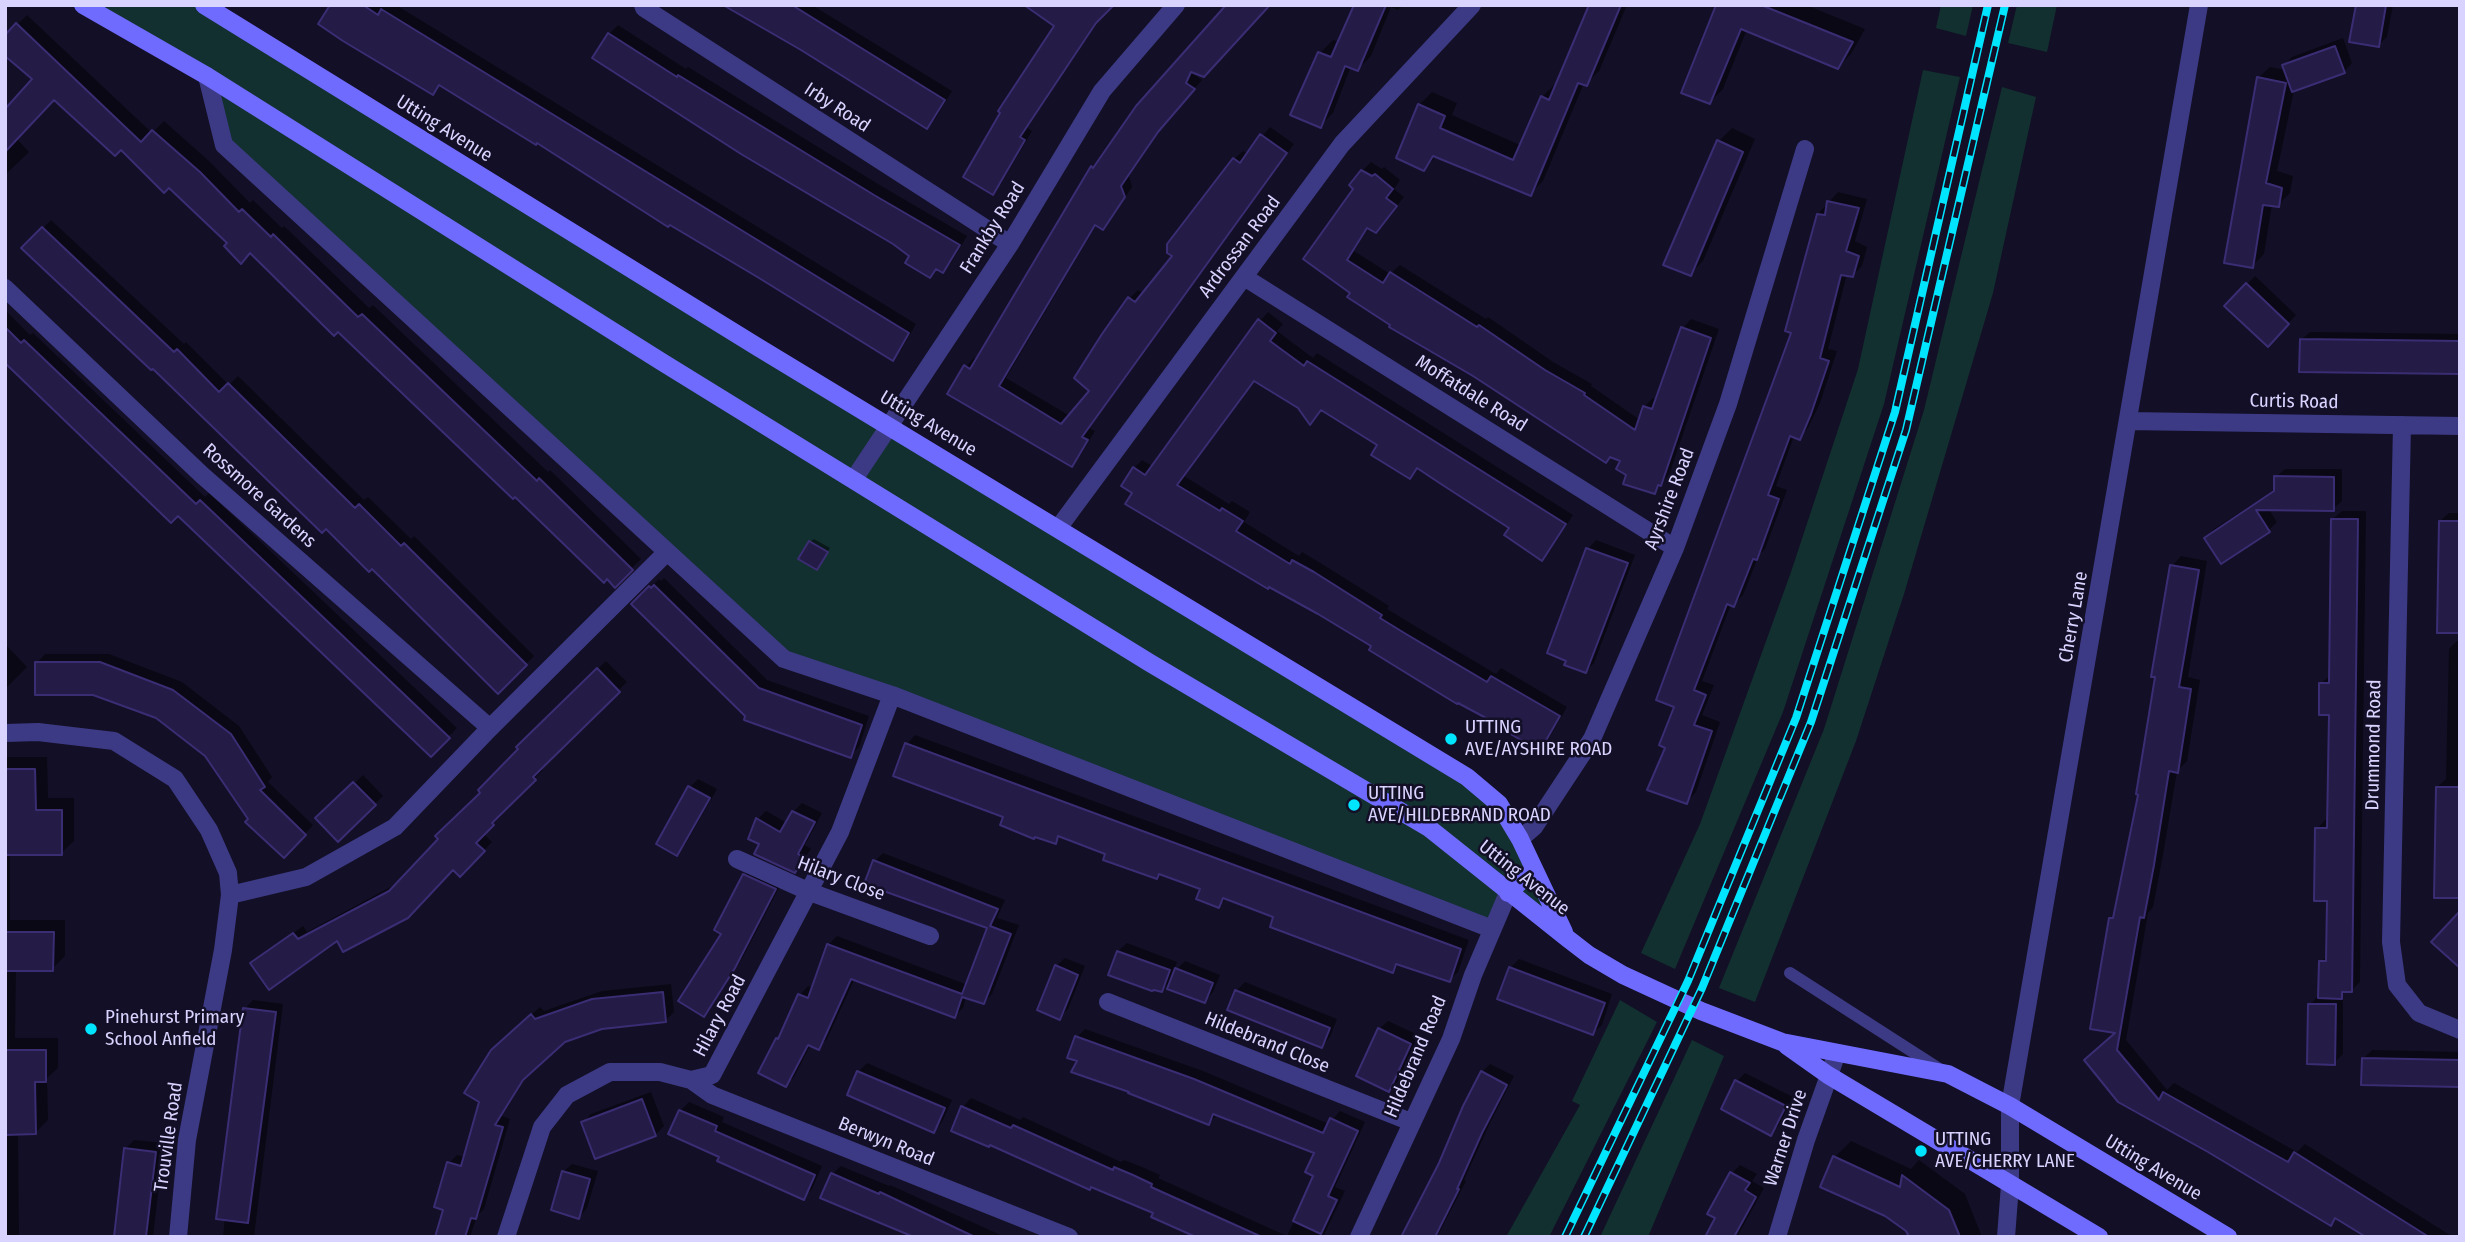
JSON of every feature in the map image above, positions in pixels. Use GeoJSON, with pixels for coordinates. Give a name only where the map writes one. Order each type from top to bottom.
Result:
{"type":"FeatureCollection","features":[{"type":"Feature","properties":{"kind":"street","name":"Utting Avenue"},"geometry":{"type":"LineString","coordinates":[[83,5],[207,76],[662,362],[1150,663],[1429,828],[1589,955],[1634,980],[1701,1011],[1782,1042],[1948,1074],[2010,1106],[2228,1237]]}},
{"type":"Feature","properties":{"kind":"street","name":"Utting Avenue"},"geometry":{"type":"LineString","coordinates":[[204,5],[1467,777],[1499,804],[1520,839],[1567,938]]}},
{"type":"Feature","properties":{"kind":"street","name":"Irby Road"},"geometry":{"type":"LineString","coordinates":[[643,5],[1010,244]]}},
{"type":"Feature","properties":{"kind":"street","name":"Frankby Road"},"geometry":{"type":"LineString","coordinates":[[854,479],[1010,244],[1102,91],[1176,5]]}},
{"type":"Feature","properties":{"kind":"street","name":"Ardrossan Road"},"geometry":{"type":"LineString","coordinates":[[1059,527],[1342,144],[1472,5]]}},
{"type":"Feature","properties":{"kind":"street","name":"Cherry Lane"},"geometry":{"type":"LineString","coordinates":[[2006,1237],[2010,1185],[2010,1106],[2199,5]]}},
{"type":"Feature","properties":{"kind":"street"},"geometry":{"type":"LineString","coordinates":[[207,76],[224,145],[784,659],[892,695],[1492,929]]}},
{"type":"Feature","properties":{"kind":"street","name":"Ayrshire Road"},"geometry":{"type":"LineString","coordinates":[[1520,839],[1534,827],[1592,739],[1675,548],[1728,404],[1805,149]]}},
{"type":"Feature","properties":{"kind":"street","name":"Moffatdale Road"},"geometry":{"type":"LineString","coordinates":[[1244,276],[1675,548]]}},
{"type":"Feature","properties":{"kind":"street","name":"Rossmore Gardens"},"geometry":{"type":"LineString","coordinates":[[5,288],[202,475],[490,728]]}},
{"type":"Feature","properties":{"kind":"street","name":"Curtis Road"},"geometry":{"type":"LineString","coordinates":[[2128,421],[2460,426]]}},
{"type":"Feature","properties":{"kind":"street","name":"Drummond Road"},"geometry":{"type":"LineString","coordinates":[[2402,425],[2391,942],[2398,985],[2418,1013],[2460,1030]]}},
{"type":"Feature","properties":{"kind":"street"},"geometry":{"type":"LineString","coordinates":[[230,895],[306,877],[395,827],[666,553]]}},
{"type":"Feature","properties":{"kind":"street","name":"Hilary Road"},"geometry":{"type":"LineString","coordinates":[[506,1237],[542,1127],[567,1095],[610,1072],[660,1072],[691,1080],[712,1075],[840,832],[892,695]]}},
{"type":"Feature","properties":{"kind":"street","name":"Trouville Road"},"geometry":{"type":"LineString","coordinates":[[5,733],[38,732],[114,741],[175,779],[209,830],[228,873],[230,895],[223,950],[187,1140],[178,1237]]}},
{"type":"Feature","properties":{"kind":"street","name":"Hilary Close"},"geometry":{"type":"LineString","coordinates":[[737,859],[810,892],[930,936]]}},
{"type":"Feature","properties":{"kind":"street"},"geometry":{"type":"LineString","coordinates":[[1508,892],[1533,870]]}},
{"type":"Feature","properties":{"kind":"street","name":"Hildebrand Road"},"geometry":{"type":"LineString","coordinates":[[1359,1237],[1451,1039],[1473,975],[1508,892]]}},
{"type":"Feature","properties":{"kind":"street","name":"Hildebrand Close"},"geometry":{"type":"LineString","coordinates":[[1108,1002],[1411,1122]]}},
{"type":"Feature","properties":{"kind":"street","name":"Utting Avenue"},"geometry":{"type":"LineString","coordinates":[[1782,1042],[1828,1075],[2099,1237]]}},
{"type":"Feature","properties":{"kind":"street","name":"Warner Drive"},"geometry":{"type":"LineString","coordinates":[[1777,1237],[1837,1053]]}},
{"type":"Feature","properties":{"kind":"street","name":"Berwyn Road"},"geometry":{"type":"LineString","coordinates":[[691,1080],[712,1095],[1069,1237]]}},
{"type":"Feature","properties":{"kind":"lane"},"geometry":{"type":"LineString","coordinates":[[1790,972],[1948,1074]]}},
{"type":"Feature","properties":{"kind":"green space"},"geometry":{"type":"Polygon","coordinates":[[[83,5],[204,5],[1499,804],[1567,938],[1508,893],[1492,929],[784,659],[224,145],[207,76],[83,5]]]}},
{"type":"Feature","properties":{"kind":"green space"},"geometry":{"type":"Polygon","coordinates":[[[1941,5],[1973,5],[1966,36],[1936,28],[1941,5]]]}},
{"type":"Feature","properties":{"kind":"green space"},"geometry":{"type":"Polygon","coordinates":[[[2017,5],[2057,5],[2047,52],[2008,43],[2017,5]]]}},
{"type":"Feature","properties":{"kind":"green space"},"geometry":{"type":"Polygon","coordinates":[[[1923,70],[1960,77],[1884,404],[1783,712],[1675,969],[1641,953],[1700,824],[1791,572],[1858,369],[1923,70]]]}},
{"type":"Feature","properties":{"kind":"green space"},"geometry":{"type":"Polygon","coordinates":[[[2002,87],[2036,97],[1993,293],[1904,594],[1856,741],[1755,1002],[1719,988],[1824,729],[1924,410],[2002,87]]]}},
{"type":"Feature","properties":{"kind":"green space"},"geometry":{"type":"Polygon","coordinates":[[[1620,1000],[1657,1022],[1549,1237],[1506,1237],[1580,1105],[1572,1101],[1620,1000]]]}},
{"type":"Feature","properties":{"kind":"green space"},"geometry":{"type":"Polygon","coordinates":[[[1692,1040],[1724,1056],[1648,1237],[1600,1237],[1692,1040]]]}},
{"type":"Feature","properties":{"kind":"building"},"geometry":{"type":"Polygon","coordinates":[[[330,5],[363,5],[378,15],[381,9],[909,333],[893,361],[759,278],[670,225],[668,227],[537,143],[536,145],[439,85],[433,95],[343,41],[318,24],[330,5]]]}},
{"type":"Feature","properties":{"kind":"building"},"geometry":{"type":"Polygon","coordinates":[[[723,5],[792,5],[945,100],[927,129],[723,5]]]}},
{"type":"Feature","properties":{"kind":"building"},"geometry":{"type":"Polygon","coordinates":[[[1024,5],[1114,5],[1096,23],[1020,137],[1025,140],[993,195],[963,177],[1000,113],[998,111],[1054,26],[1024,5]]]}},
{"type":"Feature","properties":{"kind":"building"},"geometry":{"type":"Polygon","coordinates":[[[1226,5],[1270,5],[1204,77],[1191,72],[1186,83],[1195,89],[1158,132],[1121,186],[1125,197],[1103,230],[1095,225],[999,386],[1061,424],[1089,391],[1074,378],[1102,334],[1128,297],[1135,302],[1172,256],[1167,253],[1167,244],[1233,158],[1240,163],[1260,134],[1287,153],[1082,437],[1088,440],[1072,467],[947,394],[964,365],[970,369],[1091,166],[1093,168],[1136,106],[1226,5]]]}},
{"type":"Feature","properties":{"kind":"building"},"geometry":{"type":"Polygon","coordinates":[[[1354,5],[1386,5],[1358,71],[1345,66],[1321,128],[1290,115],[1318,52],[1331,57],[1354,5]]]}},
{"type":"Feature","properties":{"kind":"building"},"geometry":{"type":"Polygon","coordinates":[[[1589,5],[1621,5],[1587,86],[1578,83],[1531,196],[1433,156],[1424,171],[1396,158],[1418,104],[1445,116],[1440,128],[1513,160],[1541,96],[1549,100],[1589,5]]]}},
{"type":"Feature","properties":{"kind":"building"},"geometry":{"type":"Polygon","coordinates":[[[1716,5],[1761,5],[1853,42],[1838,69],[1741,29],[1710,104],[1681,93],[1716,5]]]}},
{"type":"Feature","properties":{"kind":"building"},"geometry":{"type":"Polygon","coordinates":[[[2356,5],[2386,5],[2379,47],[2349,42],[2356,5]]]}},
{"type":"Feature","properties":{"kind":"building"},"geometry":{"type":"Polygon","coordinates":[[[16,23],[141,142],[152,130],[200,172],[239,212],[242,209],[271,237],[273,234],[358,317],[362,314],[537,481],[539,478],[633,570],[615,588],[607,579],[604,583],[338,332],[334,336],[250,253],[241,264],[224,246],[227,243],[169,188],[164,193],[121,150],[115,156],[54,100],[5,152],[5,109],[32,79],[5,56],[5,35],[16,23]]]}},
{"type":"Feature","properties":{"kind":"building"},"geometry":{"type":"Polygon","coordinates":[[[608,33],[960,245],[943,273],[936,269],[930,278],[905,263],[909,256],[893,244],[741,154],[592,58],[608,33]]]}},
{"type":"Feature","properties":{"kind":"building"},"geometry":{"type":"Polygon","coordinates":[[[2335,46],[2345,73],[2292,92],[2282,65],[2335,46]]]}},
{"type":"Feature","properties":{"kind":"building"},"geometry":{"type":"Polygon","coordinates":[[[2257,77],[2286,83],[2266,183],[2282,188],[2279,207],[2263,205],[2253,268],[2224,263],[2257,77]]]}},
{"type":"Feature","properties":{"kind":"building"},"geometry":{"type":"Polygon","coordinates":[[[1717,140],[1743,152],[1691,276],[1663,265],[1717,140]]]}},
{"type":"Feature","properties":{"kind":"building"},"geometry":{"type":"Polygon","coordinates":[[[1361,170],[1372,176],[1375,174],[1393,189],[1386,198],[1397,206],[1376,233],[1367,228],[1347,260],[1383,283],[1390,272],[1585,393],[1584,395],[1635,430],[1643,406],[1652,409],[1681,327],[1711,338],[1661,486],[1658,485],[1655,494],[1623,484],[1626,475],[1616,469],[1620,461],[1610,457],[1606,463],[1473,376],[1389,327],[1390,325],[1347,297],[1350,293],[1303,259],[1353,189],[1349,185],[1361,170]]]}},
{"type":"Feature","properties":{"kind":"building"},"geometry":{"type":"Polygon","coordinates":[[[1827,201],[1859,208],[1846,251],[1859,256],[1853,277],[1841,275],[1820,358],[1829,361],[1800,440],[1790,436],[1768,495],[1779,499],[1757,560],[1753,559],[1734,607],[1727,604],[1694,690],[1706,695],[1694,725],[1712,731],[1687,804],[1647,790],[1665,748],[1659,745],[1674,707],[1656,700],[1791,333],[1785,331],[1817,214],[1825,215],[1827,201]]]}},
{"type":"Feature","properties":{"kind":"building"},"geometry":{"type":"Polygon","coordinates":[[[42,227],[174,352],[177,349],[219,392],[228,383],[355,508],[359,504],[401,546],[404,543],[527,665],[498,694],[372,569],[369,572],[326,529],[322,533],[153,369],[21,248],[42,227]]]}},
{"type":"Feature","properties":{"kind":"building"},"geometry":{"type":"Polygon","coordinates":[[[2246,283],[2289,324],[2268,347],[2224,306],[2246,283]]]}},
{"type":"Feature","properties":{"kind":"building"},"geometry":{"type":"Polygon","coordinates":[[[1258,319],[1276,333],[1270,341],[1304,366],[1307,361],[1566,524],[1542,561],[1504,535],[1509,528],[1417,468],[1410,479],[1371,455],[1377,445],[1321,410],[1310,425],[1298,408],[1254,381],[1177,485],[1220,511],[1222,508],[1243,521],[1236,531],[1290,564],[1292,560],[1314,572],[1382,615],[1380,618],[1406,634],[1487,682],[1491,676],[1560,716],[1540,751],[1369,650],[1371,646],[1318,614],[1269,587],[1268,589],[1125,504],[1132,493],[1121,486],[1133,467],[1145,475],[1258,319]]]}},
{"type":"Feature","properties":{"kind":"building"},"geometry":{"type":"Polygon","coordinates":[[[5,327],[21,343],[24,340],[196,504],[200,500],[450,738],[431,757],[178,516],[171,523],[5,363],[5,327]]]}},
{"type":"Feature","properties":{"kind":"building"},"geometry":{"type":"Polygon","coordinates":[[[2300,339],[2460,341],[2460,374],[2299,372],[2300,339]]]}},
{"type":"Feature","properties":{"kind":"building"},"geometry":{"type":"Polygon","coordinates":[[[2274,476],[2334,477],[2334,511],[2256,510],[2270,532],[2221,564],[2204,538],[2274,491],[2274,476]]]}},
{"type":"Feature","properties":{"kind":"building"},"geometry":{"type":"Polygon","coordinates":[[[2331,519],[2358,519],[2352,992],[2342,992],[2342,999],[2318,998],[2319,961],[2326,961],[2327,901],[2314,901],[2315,828],[2327,828],[2329,715],[2319,715],[2319,683],[2329,683],[2331,519]]]}},
{"type":"Feature","properties":{"kind":"building"},"geometry":{"type":"Polygon","coordinates":[[[2439,521],[2460,521],[2460,633],[2437,633],[2439,521]]]}},
{"type":"Feature","properties":{"kind":"building"},"geometry":{"type":"Polygon","coordinates":[[[809,541],[828,552],[817,570],[798,559],[809,541]]]}},
{"type":"Feature","properties":{"kind":"building"},"geometry":{"type":"Polygon","coordinates":[[[1586,548],[1628,563],[1586,673],[1564,665],[1566,661],[1547,653],[1586,548]]]}},
{"type":"Feature","properties":{"kind":"building"},"geometry":{"type":"Polygon","coordinates":[[[2170,565],[2199,570],[2179,687],[2191,689],[2178,773],[2169,771],[2154,865],[2144,918],[2140,917],[2117,1050],[2159,1100],[2163,1092],[2288,1162],[2294,1152],[2429,1237],[2366,1237],[2335,1218],[2331,1226],[2118,1102],[2084,1060],[2115,1033],[2090,1029],[2109,918],[2113,918],[2138,795],[2136,794],[2155,677],[2151,677],[2170,565]]]}},
{"type":"Feature","properties":{"kind":"building"},"geometry":{"type":"Polygon","coordinates":[[[654,585],[759,688],[862,725],[851,758],[744,720],[745,716],[631,604],[649,586],[651,588],[654,585]]]}},
{"type":"Feature","properties":{"kind":"building"},"geometry":{"type":"Polygon","coordinates":[[[35,662],[100,662],[173,690],[231,734],[265,787],[260,790],[306,835],[284,858],[245,822],[248,819],[205,756],[156,718],[93,695],[35,695],[35,662]]]}},
{"type":"Feature","properties":{"kind":"building"},"geometry":{"type":"Polygon","coordinates":[[[597,668],[620,692],[533,777],[536,780],[492,823],[494,825],[476,843],[485,851],[460,877],[453,870],[408,918],[343,952],[337,941],[269,990],[250,963],[293,933],[298,939],[389,891],[438,839],[435,836],[480,793],[478,790],[518,749],[516,747],[597,668]]]}},
{"type":"Feature","properties":{"kind":"building"},"geometry":{"type":"Polygon","coordinates":[[[905,743],[1461,949],[1450,982],[1396,964],[1393,973],[1270,927],[1273,917],[1223,898],[1219,908],[1196,899],[1200,889],[1159,874],[1157,879],[1103,860],[1105,854],[1058,836],[1056,844],[1035,837],[1034,839],[1000,825],[1003,817],[893,776],[905,743]]]}},
{"type":"Feature","properties":{"kind":"building"},"geometry":{"type":"Polygon","coordinates":[[[5,769],[35,769],[36,810],[62,810],[62,855],[5,855],[5,769]]]}},
{"type":"Feature","properties":{"kind":"building"},"geometry":{"type":"Polygon","coordinates":[[[353,782],[376,805],[338,842],[315,818],[353,782]]]}},
{"type":"Feature","properties":{"kind":"building"},"geometry":{"type":"Polygon","coordinates":[[[688,786],[710,798],[677,856],[656,844],[688,786]]]}},
{"type":"Feature","properties":{"kind":"building"},"geometry":{"type":"Polygon","coordinates":[[[2436,787],[2460,787],[2460,898],[2434,898],[2436,787]]]}},
{"type":"Feature","properties":{"kind":"building"},"geometry":{"type":"Polygon","coordinates":[[[792,811],[815,822],[798,854],[804,858],[795,873],[754,854],[759,844],[748,839],[756,818],[780,832],[792,811]]]}},
{"type":"Feature","properties":{"kind":"building"},"geometry":{"type":"Polygon","coordinates":[[[873,860],[998,909],[990,926],[1011,934],[984,1004],[962,997],[955,1018],[851,979],[819,1050],[808,1045],[786,1087],[758,1073],[776,1038],[778,1039],[798,994],[808,998],[827,944],[962,994],[987,928],[864,884],[873,860]]]}},
{"type":"Feature","properties":{"kind":"building"},"geometry":{"type":"Polygon","coordinates":[[[743,874],[776,889],[735,968],[704,1017],[678,1001],[721,934],[714,930],[743,874]]]}},
{"type":"Feature","properties":{"kind":"building"},"geometry":{"type":"Polygon","coordinates":[[[2460,911],[2460,968],[2431,942],[2460,911]]]}},
{"type":"Feature","properties":{"kind":"building"},"geometry":{"type":"Polygon","coordinates":[[[5,932],[54,932],[53,971],[5,971],[5,932]]]}},
{"type":"Feature","properties":{"kind":"building"},"geometry":{"type":"Polygon","coordinates":[[[1117,951],[1170,970],[1162,992],[1108,975],[1117,951]]]}},
{"type":"Feature","properties":{"kind":"building"},"geometry":{"type":"Polygon","coordinates":[[[1055,965],[1078,975],[1060,1020],[1037,1010],[1055,965]]]}},
{"type":"Feature","properties":{"kind":"building"},"geometry":{"type":"Polygon","coordinates":[[[1509,967],[1605,1003],[1593,1035],[1497,999],[1509,967]]]}},
{"type":"Feature","properties":{"kind":"building"},"geometry":{"type":"Polygon","coordinates":[[[1175,968],[1213,983],[1205,1003],[1167,989],[1175,968]]]}},
{"type":"Feature","properties":{"kind":"building"},"geometry":{"type":"Polygon","coordinates":[[[1235,990],[1330,1028],[1322,1048],[1227,1010],[1235,990]]]}},
{"type":"Feature","properties":{"kind":"building"},"geometry":{"type":"Polygon","coordinates":[[[663,992],[666,1022],[602,1029],[565,1042],[523,1080],[495,1125],[503,1127],[476,1219],[471,1218],[465,1237],[435,1237],[443,1210],[434,1207],[447,1162],[461,1166],[479,1102],[464,1093],[491,1050],[531,1014],[535,1019],[592,999],[663,992]]]}},
{"type":"Feature","properties":{"kind":"building"},"geometry":{"type":"Polygon","coordinates":[[[2308,1004],[2336,1004],[2335,1065],[2307,1064],[2308,1004]]]}},
{"type":"Feature","properties":{"kind":"building"},"geometry":{"type":"Polygon","coordinates":[[[243,1008],[276,1012],[248,1223],[216,1219],[243,1008]]]}},
{"type":"Feature","properties":{"kind":"building"},"geometry":{"type":"Polygon","coordinates":[[[1378,1028],[1411,1044],[1389,1092],[1356,1076],[1378,1028]]]}},
{"type":"Feature","properties":{"kind":"building"},"geometry":{"type":"Polygon","coordinates":[[[1075,1036],[1194,1079],[1323,1133],[1330,1118],[1358,1131],[1328,1196],[1337,1200],[1321,1234],[1293,1221],[1313,1176],[1305,1172],[1314,1153],[1213,1114],[1209,1125],[1129,1092],[1071,1072],[1077,1061],[1067,1058],[1075,1036]]]}},
{"type":"Feature","properties":{"kind":"building"},"geometry":{"type":"Polygon","coordinates":[[[5,1050],[46,1050],[46,1082],[35,1082],[36,1134],[5,1135],[5,1050]]]}},
{"type":"Feature","properties":{"kind":"building"},"geometry":{"type":"Polygon","coordinates":[[[2362,1058],[2460,1060],[2460,1087],[2361,1085],[2362,1058]]]}},
{"type":"Feature","properties":{"kind":"building"},"geometry":{"type":"Polygon","coordinates":[[[857,1071],[945,1108],[934,1133],[847,1095],[857,1071]]]}},
{"type":"Feature","properties":{"kind":"building"},"geometry":{"type":"Polygon","coordinates":[[[1481,1071],[1507,1085],[1482,1133],[1459,1189],[1435,1237],[1401,1237],[1439,1163],[1481,1071]]]}},
{"type":"Feature","properties":{"kind":"building"},"geometry":{"type":"Polygon","coordinates":[[[1735,1080],[1786,1106],[1771,1136],[1721,1109],[1735,1080]]]}},
{"type":"Feature","properties":{"kind":"building"},"geometry":{"type":"Polygon","coordinates":[[[642,1099],[656,1136],[595,1159],[581,1122],[642,1099]]]}},
{"type":"Feature","properties":{"kind":"building"},"geometry":{"type":"Polygon","coordinates":[[[961,1106],[1011,1128],[1013,1125],[1113,1170],[1114,1167],[1133,1175],[1152,1184],[1151,1187],[1262,1237],[1196,1237],[1151,1217],[1153,1213],[1091,1187],[1090,1190],[990,1145],[989,1147],[951,1131],[961,1106]]]}},
{"type":"Feature","properties":{"kind":"building"},"geometry":{"type":"Polygon","coordinates":[[[679,1110],[717,1126],[715,1131],[815,1175],[804,1200],[717,1161],[719,1157],[668,1134],[679,1110]]]}},
{"type":"Feature","properties":{"kind":"building"},"geometry":{"type":"Polygon","coordinates":[[[124,1148],[156,1152],[146,1237],[114,1237],[124,1148]]]}},
{"type":"Feature","properties":{"kind":"building"},"geometry":{"type":"Polygon","coordinates":[[[1833,1156],[1900,1187],[1902,1175],[1949,1210],[1960,1237],[1909,1237],[1906,1231],[1885,1216],[1820,1187],[1833,1156]]]}},
{"type":"Feature","properties":{"kind":"building"},"geometry":{"type":"Polygon","coordinates":[[[562,1171],[590,1179],[579,1219],[551,1210],[562,1171]]]}},
{"type":"Feature","properties":{"kind":"building"},"geometry":{"type":"Polygon","coordinates":[[[1730,1172],[1750,1183],[1745,1190],[1756,1197],[1734,1237],[1705,1237],[1715,1218],[1707,1214],[1730,1172]]]}},
{"type":"Feature","properties":{"kind":"building"},"geometry":{"type":"Polygon","coordinates":[[[831,1173],[879,1194],[880,1192],[975,1237],[914,1237],[820,1198],[831,1173]]]}},
{"type":"Feature","properties":{"kind":"railway"},"geometry":{"type":"LineString","coordinates":[[1565,1237],[1688,981],[1796,718],[1895,412],[1988,5]]}},
{"type":"Feature","properties":{"kind":"railway"},"geometry":{"type":"LineString","coordinates":[[1584,1237],[1702,988],[1811,722],[1906,430],[2005,5]]}},
{"type":"Feature","properties":{"kind":"place","name":"UTTING AVE/AYSHIRE ROAD"},"geometry":{"type":"Point","coordinates":[1451,739]}},
{"type":"Feature","properties":{"kind":"place","name":"UTTING AVE/HILDEBRAND ROAD"},"geometry":{"type":"Point","coordinates":[1354,805]}},
{"type":"Feature","properties":{"kind":"place","name":"Pinehurst Primary School Anfield"},"geometry":{"type":"Point","coordinates":[91,1029]}},
{"type":"Feature","properties":{"kind":"place","name":"UTTING AVE/CHERRY LANE"},"geometry":{"type":"Point","coordinates":[1921,1151]}}]}
